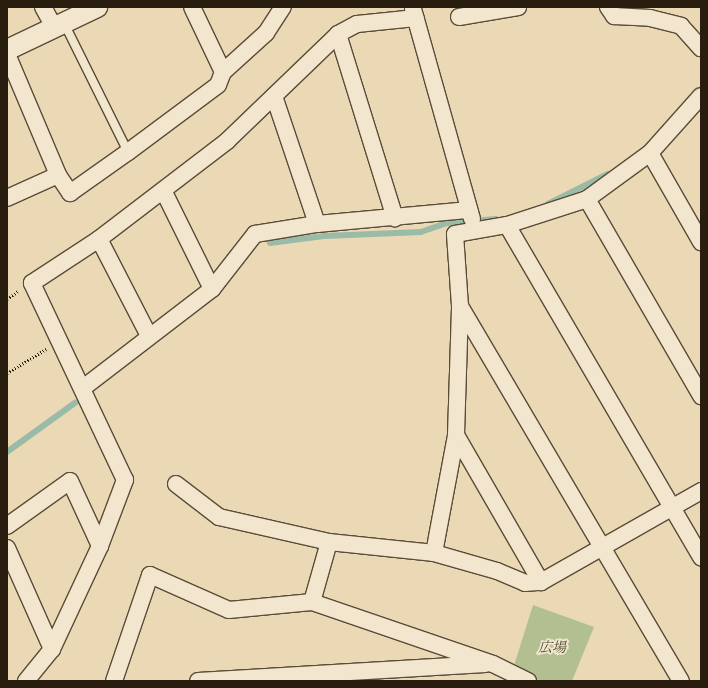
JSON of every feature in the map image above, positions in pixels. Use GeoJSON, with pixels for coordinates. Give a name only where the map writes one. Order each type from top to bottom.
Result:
{"type":"FeatureCollection","features":[{"type":"Feature","properties":{"kind":"street"},"geometry":{"type":"LineString","coordinates":[[43,7],[59,25]]}},
{"type":"Feature","properties":{"kind":"street"},"geometry":{"type":"LineString","coordinates":[[7,50],[97,7]]}},
{"type":"Feature","properties":{"kind":"street"},"geometry":{"type":"LineString","coordinates":[[192,7],[223,72]]}},
{"type":"Feature","properties":{"kind":"street"},"geometry":{"type":"LineString","coordinates":[[7,54],[58,175],[70,193],[218,85],[223,72],[266,33],[283,7]]}},
{"type":"Feature","properties":{"kind":"street"},"geometry":{"type":"LineString","coordinates":[[459,17],[518,7]]}},
{"type":"Feature","properties":{"kind":"street"},"geometry":{"type":"LineString","coordinates":[[608,7],[614,16],[650,18],[681,26],[701,48]]}},
{"type":"Feature","properties":{"kind":"street"},"geometry":{"type":"LineString","coordinates":[[26,681],[52,649],[100,546],[125,480],[83,388],[32,283],[99,239],[164,192],[227,142],[338,34],[357,24],[414,12],[469,210],[476,229]]}},
{"type":"Feature","properties":{"kind":"street"},"geometry":{"type":"LineString","coordinates":[[338,34],[394,218]]}},
{"type":"Feature","properties":{"kind":"street"},"geometry":{"type":"LineString","coordinates":[[274,96],[317,224]]}},
{"type":"Feature","properties":{"kind":"street"},"geometry":{"type":"LineString","coordinates":[[434,553],[456,434],[460,306],[455,234],[476,229],[507,225],[587,199],[650,153],[701,96]]}},
{"type":"Feature","properties":{"kind":"street"},"geometry":{"type":"LineString","coordinates":[[650,153],[701,242]]}},
{"type":"Feature","properties":{"kind":"street"},"geometry":{"type":"LineString","coordinates":[[7,198],[58,175]]}},
{"type":"Feature","properties":{"kind":"street"},"geometry":{"type":"LineString","coordinates":[[164,192],[212,289]]}},
{"type":"Feature","properties":{"kind":"street"},"geometry":{"type":"LineString","coordinates":[[587,199],[701,396]]}},
{"type":"Feature","properties":{"kind":"street"},"geometry":{"type":"LineString","coordinates":[[83,388],[148,336],[212,289],[255,234],[317,224],[469,210]]}},
{"type":"Feature","properties":{"kind":"street"},"geometry":{"type":"LineString","coordinates":[[507,225],[701,557]]}},
{"type":"Feature","properties":{"kind":"street"},"geometry":{"type":"LineString","coordinates":[[99,239],[148,336]]}},
{"type":"Feature","properties":{"kind":"street"},"geometry":{"type":"LineString","coordinates":[[460,306],[603,545],[681,681]]}},
{"type":"Feature","properties":{"kind":"street"},"geometry":{"type":"LineString","coordinates":[[456,434],[541,582]]}},
{"type":"Feature","properties":{"kind":"street"},"geometry":{"type":"LineString","coordinates":[[7,526],[70,481],[100,546]]}},
{"type":"Feature","properties":{"kind":"street"},"geometry":{"type":"LineString","coordinates":[[176,484],[219,517],[329,542],[434,553],[497,571],[524,584],[541,582],[603,545],[701,491]]}},
{"type":"Feature","properties":{"kind":"street"},"geometry":{"type":"LineString","coordinates":[[312,602],[329,542]]}},
{"type":"Feature","properties":{"kind":"street"},"geometry":{"type":"LineString","coordinates":[[7,548],[52,649]]}},
{"type":"Feature","properties":{"kind":"street"},"geometry":{"type":"LineString","coordinates":[[114,681],[150,575],[229,610],[312,602],[493,664],[528,681]]}},
{"type":"Feature","properties":{"kind":"street"},"geometry":{"type":"LineString","coordinates":[[198,681],[263,679],[493,664]]}},
{"type":"Feature","properties":{"kind":"lane"},"geometry":{"type":"LineString","coordinates":[[59,25],[128,152]]}},
{"type":"Feature","properties":{"kind":"path"},"geometry":{"type":"LineString","coordinates":[[7,373],[60,341]]}},
{"type":"Feature","properties":{"kind":"green space","name":"広場"},"geometry":{"type":"Polygon","coordinates":[[[533,605],[594,627],[572,681],[533,681],[512,672],[533,605]]]}},
{"type":"Feature","properties":{"kind":"waterway"},"geometry":{"type":"LineString","coordinates":[[548,204],[608,174]]}},
{"type":"Feature","properties":{"kind":"waterway"},"geometry":{"type":"LineString","coordinates":[[270,243],[324,236],[421,232],[447,223],[496,219]]}},
{"type":"Feature","properties":{"kind":"waterway"},"geometry":{"type":"LineString","coordinates":[[7,452],[75,403]]}}]}
